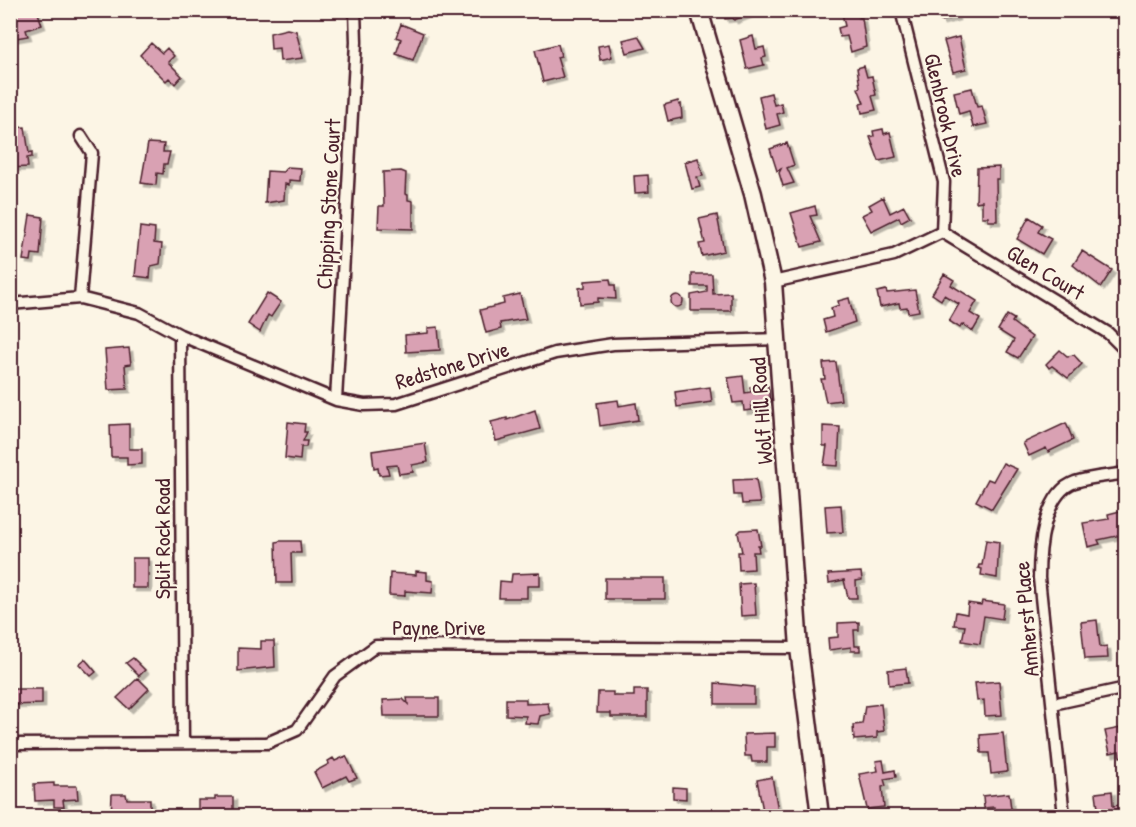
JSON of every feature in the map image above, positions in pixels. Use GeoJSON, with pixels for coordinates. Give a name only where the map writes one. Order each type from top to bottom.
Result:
{"type":"FeatureCollection","features":[{"type":"Feature","properties":{"kind":"street","name":"Chipping Stone Court"},"geometry":{"type":"LineString","coordinates":[[336,400],[356,42],[355,10]]}},
{"type":"Feature","properties":{"kind":"street","name":"Wolf Hill Road"},"geometry":{"type":"LineString","coordinates":[[699,10],[753,194],[773,282],[800,648],[820,816]]}},
{"type":"Feature","properties":{"kind":"street","name":"Glenbrook Drive"},"geometry":{"type":"LineString","coordinates":[[901,10],[944,182],[942,232]]}},
{"type":"Feature","properties":{"kind":"street"},"geometry":{"type":"LineString","coordinates":[[80,298],[92,153],[81,136]]}},
{"type":"Feature","properties":{"kind":"street"},"geometry":{"type":"LineString","coordinates":[[773,282],[894,255],[942,232]]}},
{"type":"Feature","properties":{"kind":"street","name":"Glen Court"},"geometry":{"type":"LineString","coordinates":[[942,232],[1108,333],[1125,351]]}},
{"type":"Feature","properties":{"kind":"street","name":"Redstone Drive"},"geometry":{"type":"LineString","coordinates":[[10,304],[80,298],[139,313],[180,335],[336,400],[364,405],[396,404],[555,353],[613,344],[779,339]]}},
{"type":"Feature","properties":{"kind":"street","name":"Split Rock Road"},"geometry":{"type":"LineString","coordinates":[[180,335],[183,743]]}},
{"type":"Feature","properties":{"kind":"street","name":"Amherst Place"},"geometry":{"type":"LineString","coordinates":[[1064,816],[1039,578],[1039,543],[1053,503],[1072,483],[1125,472]]}},
{"type":"Feature","properties":{"kind":"street","name":"Payne Drive"},"geometry":{"type":"LineString","coordinates":[[10,744],[267,743],[297,730],[335,676],[376,646],[800,648]]}},
{"type":"Feature","properties":{"kind":"street"},"geometry":{"type":"LineString","coordinates":[[1053,704],[1125,688]]}},
{"type":"Feature","properties":{"kind":"building"},"geometry":{"type":"Polygon","coordinates":[[[14,10],[37,10],[42,25],[26,30],[28,36],[10,39],[10,23],[15,22],[16,18],[14,10]]]}},
{"type":"Feature","properties":{"kind":"building"},"geometry":{"type":"Polygon","coordinates":[[[723,10],[754,10],[754,12],[734,20],[733,18],[725,19],[723,10]]]}},
{"type":"Feature","properties":{"kind":"building"},"geometry":{"type":"Polygon","coordinates":[[[841,10],[864,10],[857,13],[859,18],[862,18],[866,47],[851,52],[847,36],[840,37],[838,28],[845,26],[841,10]]]}},
{"type":"Feature","properties":{"kind":"building"},"geometry":{"type":"Polygon","coordinates":[[[939,10],[954,10],[956,17],[941,21],[939,10]]]}},
{"type":"Feature","properties":{"kind":"building"},"geometry":{"type":"Polygon","coordinates":[[[401,24],[423,33],[413,60],[396,54],[401,39],[396,37],[401,24]]]}},
{"type":"Feature","properties":{"kind":"building"},"geometry":{"type":"Polygon","coordinates":[[[287,29],[296,31],[303,58],[280,61],[279,48],[271,49],[270,33],[287,29]]]}},
{"type":"Feature","properties":{"kind":"building"},"geometry":{"type":"Polygon","coordinates":[[[638,36],[645,48],[627,53],[623,40],[638,36]]]}},
{"type":"Feature","properties":{"kind":"building"},"geometry":{"type":"Polygon","coordinates":[[[753,36],[756,49],[764,47],[766,57],[762,58],[764,65],[747,69],[740,40],[753,36]]]}},
{"type":"Feature","properties":{"kind":"building"},"geometry":{"type":"Polygon","coordinates":[[[959,37],[966,69],[953,72],[944,41],[959,37]]]}},
{"type":"Feature","properties":{"kind":"building"},"geometry":{"type":"Polygon","coordinates":[[[151,43],[162,53],[167,48],[174,56],[168,62],[182,76],[175,84],[169,78],[166,81],[140,55],[151,43]]]}},
{"type":"Feature","properties":{"kind":"building"},"geometry":{"type":"Polygon","coordinates":[[[558,44],[561,56],[557,57],[563,77],[543,82],[535,50],[558,44]]]}},
{"type":"Feature","properties":{"kind":"building"},"geometry":{"type":"Polygon","coordinates":[[[609,44],[612,57],[600,60],[598,46],[609,44]]]}},
{"type":"Feature","properties":{"kind":"building"},"geometry":{"type":"Polygon","coordinates":[[[864,66],[867,77],[872,76],[876,95],[872,96],[876,110],[862,113],[860,104],[864,103],[858,88],[860,87],[857,68],[864,66]]]}},
{"type":"Feature","properties":{"kind":"building"},"geometry":{"type":"Polygon","coordinates":[[[972,88],[977,107],[982,106],[987,124],[973,127],[969,111],[959,114],[954,92],[972,88]]]}},
{"type":"Feature","properties":{"kind":"building"},"geometry":{"type":"Polygon","coordinates":[[[771,93],[774,105],[781,103],[783,112],[777,114],[780,125],[766,129],[759,96],[771,93]]]}},
{"type":"Feature","properties":{"kind":"building"},"geometry":{"type":"Polygon","coordinates":[[[678,101],[679,105],[681,104],[682,118],[668,121],[664,105],[678,101]]]}},
{"type":"Feature","properties":{"kind":"building"},"geometry":{"type":"Polygon","coordinates":[[[25,127],[29,153],[32,152],[32,157],[27,158],[28,167],[10,168],[10,128],[25,127]]]}},
{"type":"Feature","properties":{"kind":"building"},"geometry":{"type":"Polygon","coordinates":[[[883,129],[884,134],[890,132],[896,157],[879,161],[870,137],[874,136],[873,131],[883,129]]]}},
{"type":"Feature","properties":{"kind":"building"},"geometry":{"type":"Polygon","coordinates":[[[148,143],[164,144],[163,152],[170,152],[167,164],[164,164],[163,174],[157,173],[156,185],[141,183],[148,143]]]}},
{"type":"Feature","properties":{"kind":"building"},"geometry":{"type":"Polygon","coordinates":[[[787,143],[794,165],[787,168],[794,183],[783,186],[779,173],[781,169],[777,171],[770,149],[787,143]]]}},
{"type":"Feature","properties":{"kind":"building"},"geometry":{"type":"Polygon","coordinates":[[[698,158],[703,176],[697,177],[700,187],[692,189],[685,162],[698,158]]]}},
{"type":"Feature","properties":{"kind":"building"},"geometry":{"type":"Polygon","coordinates":[[[287,167],[301,168],[300,181],[289,180],[289,185],[285,184],[284,200],[265,203],[267,171],[283,172],[287,167]]]}},
{"type":"Feature","properties":{"kind":"building"},"geometry":{"type":"Polygon","coordinates":[[[999,167],[999,179],[996,179],[997,221],[988,221],[988,217],[982,217],[982,201],[976,202],[977,168],[999,167]]]}},
{"type":"Feature","properties":{"kind":"building"},"geometry":{"type":"Polygon","coordinates":[[[383,172],[406,173],[405,194],[408,195],[408,200],[413,201],[413,229],[378,228],[379,206],[384,206],[383,172]]]}},
{"type":"Feature","properties":{"kind":"building"},"geometry":{"type":"Polygon","coordinates":[[[648,175],[649,192],[635,193],[634,176],[648,175]]]}},
{"type":"Feature","properties":{"kind":"building"},"geometry":{"type":"Polygon","coordinates":[[[883,197],[890,213],[904,206],[910,217],[901,222],[899,217],[871,231],[862,215],[872,210],[869,205],[883,197]]]}},
{"type":"Feature","properties":{"kind":"building"},"geometry":{"type":"Polygon","coordinates":[[[815,206],[817,215],[810,216],[821,242],[802,247],[791,213],[815,206]]]}},
{"type":"Feature","properties":{"kind":"building"},"geometry":{"type":"Polygon","coordinates":[[[30,215],[43,217],[40,255],[32,254],[31,261],[23,260],[30,215]]]}},
{"type":"Feature","properties":{"kind":"building"},"geometry":{"type":"Polygon","coordinates":[[[717,215],[724,251],[702,256],[699,244],[705,243],[699,219],[717,215]]]}},
{"type":"Feature","properties":{"kind":"building"},"geometry":{"type":"Polygon","coordinates":[[[1029,217],[1042,225],[1038,232],[1051,239],[1042,254],[1017,239],[1029,217]]]}},
{"type":"Feature","properties":{"kind":"building"},"geometry":{"type":"Polygon","coordinates":[[[140,227],[155,229],[154,243],[162,244],[160,264],[151,266],[150,278],[135,276],[140,227]]]}},
{"type":"Feature","properties":{"kind":"building"},"geometry":{"type":"Polygon","coordinates":[[[1082,251],[1112,270],[1101,287],[1073,265],[1082,251]]]}},
{"type":"Feature","properties":{"kind":"building"},"geometry":{"type":"Polygon","coordinates":[[[692,274],[712,274],[713,294],[731,293],[731,311],[691,311],[691,295],[707,292],[707,286],[692,286],[692,274]]]}},
{"type":"Feature","properties":{"kind":"building"},"geometry":{"type":"Polygon","coordinates":[[[944,274],[954,280],[951,285],[977,301],[970,313],[980,319],[973,331],[962,324],[960,328],[949,321],[959,304],[944,295],[941,300],[932,294],[944,274]]]}},
{"type":"Feature","properties":{"kind":"building"},"geometry":{"type":"Polygon","coordinates":[[[610,279],[611,285],[615,285],[616,299],[598,298],[598,302],[580,304],[579,288],[585,287],[585,281],[610,279]]]}},
{"type":"Feature","properties":{"kind":"building"},"geometry":{"type":"Polygon","coordinates":[[[886,290],[887,293],[915,290],[919,311],[908,313],[907,307],[900,308],[899,303],[880,307],[877,292],[886,290]]]}},
{"type":"Feature","properties":{"kind":"building"},"geometry":{"type":"Polygon","coordinates":[[[267,293],[281,302],[271,317],[268,315],[260,332],[248,324],[267,293]]]}},
{"type":"Feature","properties":{"kind":"building"},"geometry":{"type":"Polygon","coordinates":[[[520,294],[526,319],[500,323],[501,329],[486,333],[480,310],[504,304],[503,298],[520,294]]]}},
{"type":"Feature","properties":{"kind":"building"},"geometry":{"type":"Polygon","coordinates":[[[679,295],[683,301],[679,307],[675,307],[671,299],[679,295]]]}},
{"type":"Feature","properties":{"kind":"building"},"geometry":{"type":"Polygon","coordinates":[[[849,298],[855,322],[826,332],[823,320],[833,317],[831,308],[839,305],[838,301],[849,298]]]}},
{"type":"Feature","properties":{"kind":"building"},"geometry":{"type":"Polygon","coordinates":[[[1007,315],[1014,319],[1012,322],[1032,337],[1018,358],[1007,352],[1014,340],[998,330],[1007,315]]]}},
{"type":"Feature","properties":{"kind":"building"},"geometry":{"type":"Polygon","coordinates":[[[438,327],[440,350],[406,352],[405,335],[428,333],[428,328],[438,327]]]}},
{"type":"Feature","properties":{"kind":"building"},"geometry":{"type":"Polygon","coordinates":[[[129,348],[131,364],[125,365],[127,389],[108,390],[105,350],[129,348]]]}},
{"type":"Feature","properties":{"kind":"building"},"geometry":{"type":"Polygon","coordinates":[[[1060,350],[1067,356],[1074,355],[1082,364],[1068,378],[1046,364],[1060,350]]]}},
{"type":"Feature","properties":{"kind":"building"},"geometry":{"type":"Polygon","coordinates":[[[836,362],[841,400],[826,402],[821,379],[825,379],[823,363],[836,362]]]}},
{"type":"Feature","properties":{"kind":"building"},"geometry":{"type":"Polygon","coordinates":[[[743,376],[745,393],[751,392],[750,387],[756,387],[755,384],[763,383],[763,387],[768,386],[770,401],[751,403],[752,410],[744,411],[743,402],[733,403],[728,378],[743,376]]]}},
{"type":"Feature","properties":{"kind":"building"},"geometry":{"type":"Polygon","coordinates":[[[710,387],[712,402],[677,407],[675,392],[710,387]]]}},
{"type":"Feature","properties":{"kind":"building"},"geometry":{"type":"Polygon","coordinates":[[[618,400],[619,406],[636,403],[638,420],[600,426],[597,403],[618,400]]]}},
{"type":"Feature","properties":{"kind":"building"},"geometry":{"type":"Polygon","coordinates":[[[535,410],[540,429],[496,441],[491,422],[507,418],[507,420],[535,410]]]}},
{"type":"Feature","properties":{"kind":"building"},"geometry":{"type":"Polygon","coordinates":[[[288,422],[305,424],[304,432],[307,432],[303,441],[307,441],[306,447],[301,447],[300,460],[285,458],[288,422]]]}},
{"type":"Feature","properties":{"kind":"building"},"geometry":{"type":"Polygon","coordinates":[[[1066,423],[1073,440],[1048,452],[1046,448],[1029,456],[1023,443],[1066,423]]]}},
{"type":"Feature","properties":{"kind":"building"},"geometry":{"type":"Polygon","coordinates":[[[129,424],[129,449],[142,449],[142,464],[127,465],[127,457],[111,457],[110,425],[129,424]]]}},
{"type":"Feature","properties":{"kind":"building"},"geometry":{"type":"Polygon","coordinates":[[[1126,424],[1126,440],[1120,441],[1119,425],[1126,424]]]}},
{"type":"Feature","properties":{"kind":"building"},"geometry":{"type":"Polygon","coordinates":[[[823,426],[840,427],[838,466],[824,465],[827,446],[823,446],[823,426]]]}},
{"type":"Feature","properties":{"kind":"building"},"geometry":{"type":"Polygon","coordinates":[[[425,443],[428,462],[412,465],[413,472],[399,474],[397,465],[387,466],[389,474],[379,475],[378,467],[374,468],[372,451],[425,443]]]}},
{"type":"Feature","properties":{"kind":"building"},"geometry":{"type":"Polygon","coordinates":[[[1003,463],[1017,469],[992,509],[976,501],[988,479],[993,481],[1003,463]]]}},
{"type":"Feature","properties":{"kind":"building"},"geometry":{"type":"Polygon","coordinates":[[[756,479],[760,503],[742,504],[741,495],[734,495],[733,480],[756,479]]]}},
{"type":"Feature","properties":{"kind":"building"},"geometry":{"type":"Polygon","coordinates":[[[841,505],[843,532],[827,533],[825,506],[841,505]]]}},
{"type":"Feature","properties":{"kind":"building"},"geometry":{"type":"Polygon","coordinates":[[[1124,510],[1126,534],[1098,540],[1100,544],[1088,547],[1083,523],[1109,519],[1108,514],[1124,510]]]}},
{"type":"Feature","properties":{"kind":"building"},"geometry":{"type":"Polygon","coordinates":[[[758,529],[761,546],[758,546],[759,552],[753,552],[754,569],[739,570],[738,552],[742,552],[738,533],[741,530],[758,529]]]}},
{"type":"Feature","properties":{"kind":"building"},"geometry":{"type":"Polygon","coordinates":[[[986,540],[999,542],[997,578],[981,575],[982,569],[978,568],[982,565],[986,540]]]}},
{"type":"Feature","properties":{"kind":"building"},"geometry":{"type":"Polygon","coordinates":[[[300,541],[301,553],[291,553],[292,583],[277,583],[276,542],[300,541]]]}},
{"type":"Feature","properties":{"kind":"building"},"geometry":{"type":"Polygon","coordinates":[[[132,558],[148,558],[148,588],[132,588],[132,558]]]}},
{"type":"Feature","properties":{"kind":"building"},"geometry":{"type":"Polygon","coordinates":[[[416,571],[427,572],[427,580],[433,581],[432,593],[405,591],[405,596],[389,595],[390,573],[416,575],[416,571]]]}},
{"type":"Feature","properties":{"kind":"building"},"geometry":{"type":"Polygon","coordinates":[[[861,572],[862,580],[856,581],[857,598],[848,598],[844,580],[829,583],[828,574],[861,572]]]}},
{"type":"Feature","properties":{"kind":"building"},"geometry":{"type":"Polygon","coordinates":[[[540,573],[540,586],[527,586],[527,598],[499,598],[500,581],[511,582],[512,574],[540,573]]]}},
{"type":"Feature","properties":{"kind":"building"},"geometry":{"type":"Polygon","coordinates":[[[605,578],[665,578],[665,599],[605,599],[605,578]]]}},
{"type":"Feature","properties":{"kind":"building"},"geometry":{"type":"Polygon","coordinates":[[[754,583],[756,615],[741,616],[739,584],[754,583]]]}},
{"type":"Feature","properties":{"kind":"building"},"geometry":{"type":"Polygon","coordinates":[[[982,601],[1004,604],[1002,619],[984,616],[980,644],[962,641],[965,626],[954,625],[956,612],[967,614],[968,603],[981,605],[982,601]]]}},
{"type":"Feature","properties":{"kind":"building"},"geometry":{"type":"Polygon","coordinates":[[[1097,620],[1100,647],[1107,646],[1108,658],[1085,659],[1081,622],[1097,620]]]}},
{"type":"Feature","properties":{"kind":"building"},"geometry":{"type":"Polygon","coordinates":[[[859,622],[859,630],[854,630],[855,646],[860,646],[860,651],[851,651],[851,647],[829,650],[828,638],[838,637],[838,623],[859,622]]]}},
{"type":"Feature","properties":{"kind":"building"},"geometry":{"type":"Polygon","coordinates":[[[261,641],[274,641],[275,667],[238,671],[238,648],[261,649],[261,641]]]}},
{"type":"Feature","properties":{"kind":"building"},"geometry":{"type":"Polygon","coordinates":[[[133,658],[145,670],[139,676],[126,663],[133,658]]]}},
{"type":"Feature","properties":{"kind":"building"},"geometry":{"type":"Polygon","coordinates":[[[85,659],[96,672],[91,676],[79,664],[85,659]]]}},
{"type":"Feature","properties":{"kind":"building"},"geometry":{"type":"Polygon","coordinates":[[[906,668],[908,683],[889,685],[888,670],[906,668]]]}},
{"type":"Feature","properties":{"kind":"building"},"geometry":{"type":"Polygon","coordinates":[[[138,678],[149,689],[129,709],[117,698],[138,678]]]}},
{"type":"Feature","properties":{"kind":"building"},"geometry":{"type":"Polygon","coordinates":[[[999,681],[1002,715],[985,716],[984,700],[977,701],[975,683],[999,681]]]}},
{"type":"Feature","properties":{"kind":"building"},"geometry":{"type":"Polygon","coordinates":[[[715,683],[754,687],[754,704],[715,704],[715,683]]]}},
{"type":"Feature","properties":{"kind":"building"},"geometry":{"type":"Polygon","coordinates":[[[10,689],[42,689],[42,704],[10,705],[10,689]]]}},
{"type":"Feature","properties":{"kind":"building"},"geometry":{"type":"Polygon","coordinates":[[[634,690],[647,690],[647,717],[611,717],[611,713],[597,713],[598,692],[613,692],[613,696],[634,696],[634,690]]]}},
{"type":"Feature","properties":{"kind":"building"},"geometry":{"type":"Polygon","coordinates":[[[407,698],[439,698],[439,716],[384,716],[383,700],[403,699],[408,704],[407,698]]]}},
{"type":"Feature","properties":{"kind":"building"},"geometry":{"type":"Polygon","coordinates":[[[506,699],[526,699],[526,704],[548,703],[550,714],[540,716],[538,724],[525,723],[526,716],[506,715],[506,699]]]}},
{"type":"Feature","properties":{"kind":"building"},"geometry":{"type":"Polygon","coordinates":[[[881,704],[884,731],[877,732],[877,738],[854,740],[853,725],[862,724],[865,706],[881,704]]]}},
{"type":"Feature","properties":{"kind":"building"},"geometry":{"type":"Polygon","coordinates":[[[1126,727],[1126,756],[1120,757],[1119,751],[1110,753],[1105,731],[1126,727]]]}},
{"type":"Feature","properties":{"kind":"building"},"geometry":{"type":"Polygon","coordinates":[[[775,733],[775,747],[767,747],[767,762],[752,762],[751,756],[745,756],[744,734],[775,733]]]}},
{"type":"Feature","properties":{"kind":"building"},"geometry":{"type":"Polygon","coordinates":[[[1003,733],[1007,772],[991,774],[989,753],[981,753],[980,735],[1003,733]]]}},
{"type":"Feature","properties":{"kind":"building"},"geometry":{"type":"Polygon","coordinates":[[[346,756],[357,778],[349,781],[346,776],[322,788],[314,772],[329,764],[328,761],[333,758],[335,761],[346,756]]]}},
{"type":"Feature","properties":{"kind":"building"},"geometry":{"type":"Polygon","coordinates":[[[883,760],[885,772],[895,770],[896,777],[884,779],[886,786],[882,787],[884,807],[867,809],[859,774],[878,771],[876,761],[883,760]]]}},
{"type":"Feature","properties":{"kind":"building"},"geometry":{"type":"Polygon","coordinates":[[[772,777],[779,816],[764,816],[757,780],[772,777]]]}},
{"type":"Feature","properties":{"kind":"building"},"geometry":{"type":"Polygon","coordinates":[[[54,783],[54,786],[77,786],[78,799],[63,800],[64,807],[54,807],[54,800],[35,801],[34,784],[54,783]]]}},
{"type":"Feature","properties":{"kind":"building"},"geometry":{"type":"Polygon","coordinates":[[[673,787],[686,788],[686,799],[673,798],[673,787]]]}},
{"type":"Feature","properties":{"kind":"building"},"geometry":{"type":"Polygon","coordinates":[[[1112,791],[1113,806],[1119,805],[1120,813],[1114,816],[1099,816],[1096,793],[1112,791]]]}},
{"type":"Feature","properties":{"kind":"building"},"geometry":{"type":"Polygon","coordinates":[[[1009,793],[1012,816],[995,816],[994,807],[984,808],[983,796],[1009,793]]]}},
{"type":"Feature","properties":{"kind":"building"},"geometry":{"type":"Polygon","coordinates":[[[112,794],[126,794],[127,799],[150,799],[150,816],[111,816],[112,794]]]}},
{"type":"Feature","properties":{"kind":"building"},"geometry":{"type":"Polygon","coordinates":[[[215,797],[233,797],[233,816],[198,816],[198,800],[215,800],[215,797]]]}}]}
